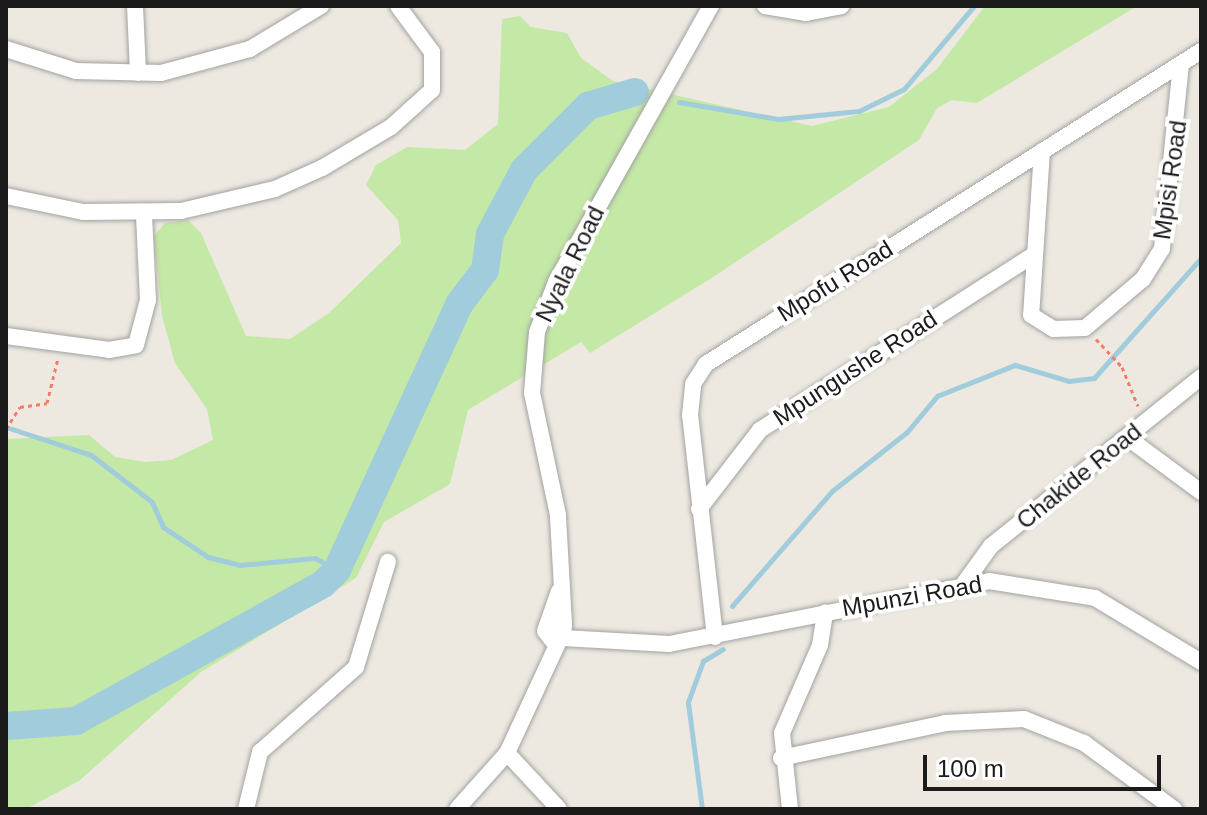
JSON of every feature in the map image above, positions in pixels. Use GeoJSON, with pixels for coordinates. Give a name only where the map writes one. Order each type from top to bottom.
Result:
{"type":"FeatureCollection","features":[{"type":"Feature","properties":{"kind":"street"},"geometry":{"type":"LineString","coordinates":[[135,6],[138,73]]}},
{"type":"Feature","properties":{"kind":"street"},"geometry":{"type":"LineString","coordinates":[[6,49],[76,71],[138,73],[215,62],[321,6]]}},
{"type":"Feature","properties":{"kind":"street"},"geometry":{"type":"LineString","coordinates":[[6,196],[83,212],[144,214],[275,189],[391,127],[436,80],[432,52],[398,6]]}},
{"type":"Feature","properties":{"kind":"street"},"geometry":{"type":"LineString","coordinates":[[765,6],[806,13],[841,6]]}},
{"type":"Feature","properties":{"kind":"street","name":"Nyala Road"},"geometry":{"type":"LineString","coordinates":[[457,809],[507,753],[543,676],[558,631],[561,581],[558,515],[532,393],[537,332],[556,282],[706,10]]}},
{"type":"Feature","properties":{"kind":"street","name":"Mpofu Road"},"geometry":{"type":"LineString","coordinates":[[715,637],[699,509],[690,396],[706,364],[1201,51]]}},
{"type":"Feature","properties":{"kind":"street","name":"Mpisi Road"},"geometry":{"type":"LineString","coordinates":[[1042,151],[1031,315],[1053,329],[1085,328],[1156,264],[1167,224],[1181,64]]}},
{"type":"Feature","properties":{"kind":"street"},"geometry":{"type":"LineString","coordinates":[[6,336],[61,346],[109,350],[143,336],[144,214]]}},
{"type":"Feature","properties":{"kind":"street","name":"Mpungushe Road"},"geometry":{"type":"LineString","coordinates":[[699,509],[760,430],[1034,255]]}},
{"type":"Feature","properties":{"kind":"street","name":"Chakide Road"},"geometry":{"type":"LineString","coordinates":[[965,582],[991,546],[1201,377]]}},
{"type":"Feature","properties":{"kind":"street"},"geometry":{"type":"LineString","coordinates":[[1128,438],[1201,492]]}},
{"type":"Feature","properties":{"kind":"street"},"geometry":{"type":"LineString","coordinates":[[246,809],[260,752],[356,667],[388,562]]}},
{"type":"Feature","properties":{"kind":"street","name":"Mpunzi Road"},"geometry":{"type":"LineString","coordinates":[[558,631],[653,646],[715,637],[965,582],[1095,598],[1201,662]]}},
{"type":"Feature","properties":{"kind":"street"},"geometry":{"type":"LineString","coordinates":[[790,809],[781,758],[782,733],[820,645],[825,612]]}},
{"type":"Feature","properties":{"kind":"street"},"geometry":{"type":"LineString","coordinates":[[781,758],[945,723],[1024,719],[1084,743],[1174,809]]}},
{"type":"Feature","properties":{"kind":"street"},"geometry":{"type":"LineString","coordinates":[[507,753],[559,809]]}},
{"type":"Feature","properties":{"kind":"path"},"geometry":{"type":"LineString","coordinates":[[1097,340],[1122,367],[1145,423]]}},
{"type":"Feature","properties":{"kind":"path"},"geometry":{"type":"LineString","coordinates":[[6,429],[20,407],[47,403],[61,346]]}},
{"type":"Feature","properties":{"kind":"green space"},"geometry":{"type":"Polygon","coordinates":[[[985,6],[1137,6],[977,103],[952,100],[937,108],[919,140],[710,279],[590,353],[581,342],[468,410],[450,484],[384,522],[356,578],[201,672],[79,781],[26,809],[6,809],[6,439],[89,435],[115,457],[145,462],[171,460],[213,440],[207,409],[175,363],[162,316],[154,236],[165,223],[188,220],[201,233],[246,336],[290,339],[329,313],[401,243],[398,220],[366,185],[376,165],[407,147],[465,150],[498,124],[502,19],[520,16],[531,27],[567,33],[581,58],[613,81],[812,126],[889,107],[937,69],[985,6]]]}},
{"type":"Feature","properties":{"kind":"waterway"},"geometry":{"type":"LineString","coordinates":[[679,102],[778,119],[859,111],[904,89],[974,6]]}},
{"type":"Feature","properties":{"kind":"waterway"},"geometry":{"type":"LineString","coordinates":[[6,726],[76,721],[323,584],[337,570],[460,303],[485,270],[490,234],[524,170],[588,106],[635,92]]}},
{"type":"Feature","properties":{"kind":"waterway"},"geometry":{"type":"LineString","coordinates":[[732,606],[832,491],[907,432],[937,396],[1015,365],[1069,381],[1094,378],[1201,258]]}},
{"type":"Feature","properties":{"kind":"waterway"},"geometry":{"type":"LineString","coordinates":[[6,427],[91,455],[152,502],[163,527],[208,557],[239,565],[315,558],[337,570]]}},
{"type":"Feature","properties":{"kind":"waterway"},"geometry":{"type":"LineString","coordinates":[[702,809],[688,702],[703,661],[723,649]]}}]}
